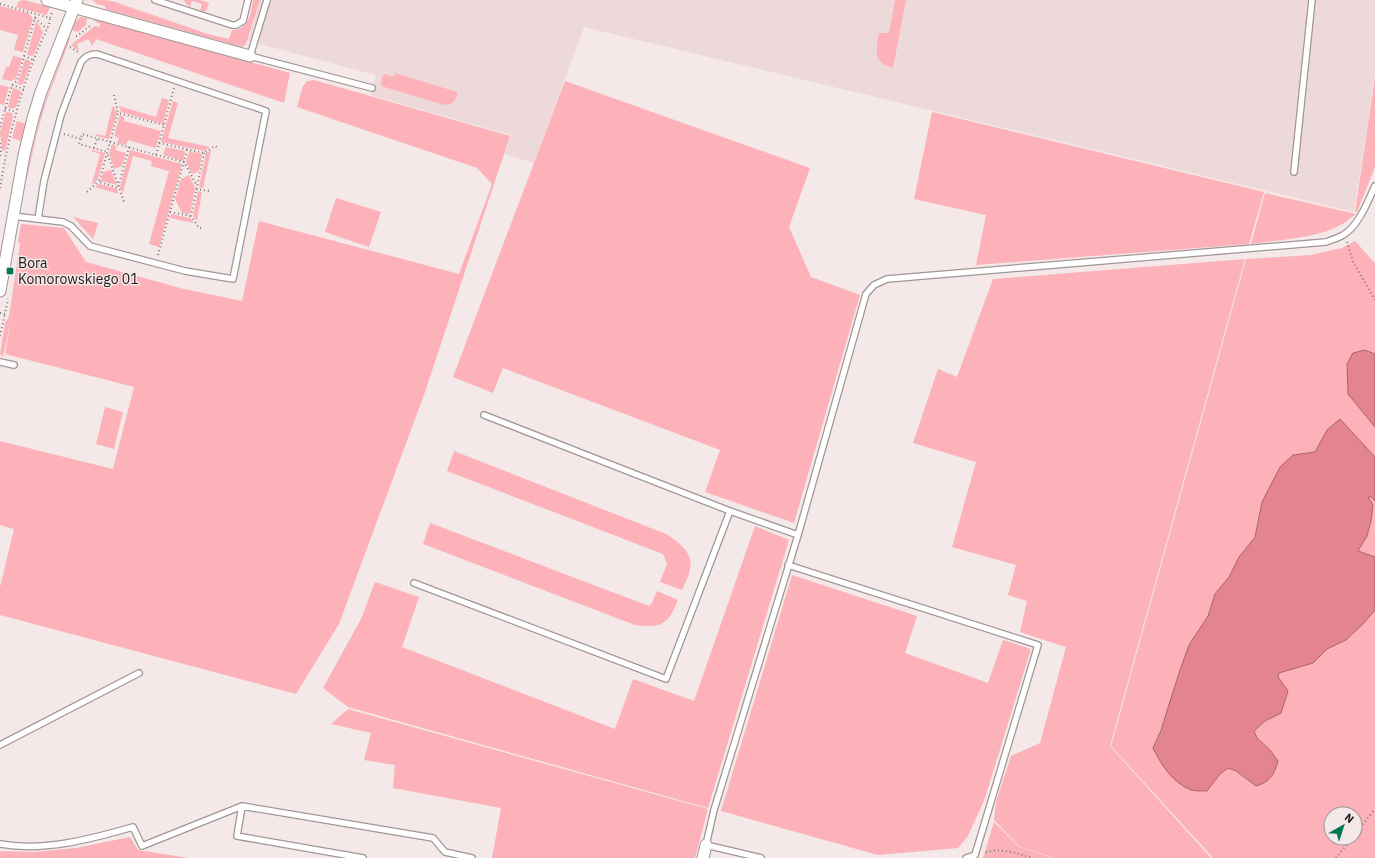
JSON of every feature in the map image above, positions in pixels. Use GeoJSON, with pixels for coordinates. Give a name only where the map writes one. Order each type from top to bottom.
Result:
{"type":"FeatureCollection","features":[{"type":"Feature","properties":{"kind":"street"},"geometry":{"type":"LineString","coordinates":[[47,0],[75,4],[250,56]]}},
{"type":"Feature","properties":{"kind":"street"},"geometry":{"type":"LineString","coordinates":[[0,291],[24,155],[33,118],[41,92],[75,4]]}},
{"type":"Feature","properties":{"kind":"street"},"geometry":{"type":"LineString","coordinates":[[703,858],[706,845]]}},
{"type":"Feature","properties":{"kind":"lane"},"geometry":{"type":"LineString","coordinates":[[154,0],[232,25],[236,25],[243,20],[248,0]]}},
{"type":"Feature","properties":{"kind":"lane"},"geometry":{"type":"LineString","coordinates":[[267,0],[250,56],[372,88]]}},
{"type":"Feature","properties":{"kind":"lane"},"geometry":{"type":"LineString","coordinates":[[1294,172],[1312,0]]}},
{"type":"Feature","properties":{"kind":"lane"},"geometry":{"type":"LineString","coordinates":[[13,216],[67,223],[90,246],[185,271],[233,279],[266,111],[97,54],[91,54],[85,57],[81,62],[61,115],[44,181],[38,219]]}},
{"type":"Feature","properties":{"kind":"lane"},"geometry":{"type":"LineString","coordinates":[[760,858],[706,845],[714,810],[798,535],[866,294],[874,285],[887,279],[1326,242],[1345,235],[1358,220],[1366,207],[1375,186]]}},
{"type":"Feature","properties":{"kind":"lane"},"geometry":{"type":"LineString","coordinates":[[0,362],[14,365]]}},
{"type":"Feature","properties":{"kind":"lane"},"geometry":{"type":"LineString","coordinates":[[484,415],[730,511],[798,535]]}},
{"type":"Feature","properties":{"kind":"lane"},"geometry":{"type":"LineString","coordinates":[[414,583],[666,679],[730,511]]}},
{"type":"Feature","properties":{"kind":"lane"},"geometry":{"type":"LineString","coordinates":[[788,565],[1038,645],[975,855],[966,858]]}},
{"type":"Feature","properties":{"kind":"lane"},"geometry":{"type":"LineString","coordinates":[[0,745],[139,673]]}},
{"type":"Feature","properties":{"kind":"lane"},"geometry":{"type":"LineString","coordinates":[[0,844],[32,846],[57,844],[86,840],[133,827],[142,846],[242,806],[433,838],[445,852],[472,858]]}},
{"type":"Feature","properties":{"kind":"lane"},"geometry":{"type":"LineString","coordinates":[[242,806],[237,836],[363,858]]}},
{"type":"Feature","properties":{"kind":"path"},"geometry":{"type":"LineString","coordinates":[[0,4],[36,14],[17,81],[12,85],[0,127]]}},
{"type":"Feature","properties":{"kind":"path"},"geometry":{"type":"LineString","coordinates":[[35,18],[47,29]]}},
{"type":"Feature","properties":{"kind":"path"},"geometry":{"type":"LineString","coordinates":[[0,188],[16,112],[50,18]]}},
{"type":"Feature","properties":{"kind":"path"},"geometry":{"type":"LineString","coordinates":[[24,56],[34,60]]}},
{"type":"Feature","properties":{"kind":"path"},"geometry":{"type":"LineString","coordinates":[[12,85],[24,88]]}},
{"type":"Feature","properties":{"kind":"path"},"geometry":{"type":"LineString","coordinates":[[156,155],[174,89]]}},
{"type":"Feature","properties":{"kind":"path"},"geometry":{"type":"LineString","coordinates":[[87,192],[100,180],[118,113],[114,95]]}},
{"type":"Feature","properties":{"kind":"path"},"geometry":{"type":"LineString","coordinates":[[5,109],[16,112]]}},
{"type":"Feature","properties":{"kind":"path"},"geometry":{"type":"LineString","coordinates":[[118,113],[164,126]]}},
{"type":"Feature","properties":{"kind":"path"},"geometry":{"type":"LineString","coordinates":[[64,128],[62,134],[81,139]]}},
{"type":"Feature","properties":{"kind":"path"},"geometry":{"type":"LineString","coordinates":[[107,153],[79,144],[82,134],[184,162],[197,188],[208,191]]}},
{"type":"Feature","properties":{"kind":"path"},"geometry":{"type":"LineString","coordinates":[[94,148],[97,139]]}},
{"type":"Feature","properties":{"kind":"path"},"geometry":{"type":"LineString","coordinates":[[0,143],[0,157],[5,159]]}},
{"type":"Feature","properties":{"kind":"path"},"geometry":{"type":"LineString","coordinates":[[159,143],[204,153]]}},
{"type":"Feature","properties":{"kind":"path"},"geometry":{"type":"LineString","coordinates":[[201,228],[198,228],[191,216],[204,153],[214,146],[217,147]]}},
{"type":"Feature","properties":{"kind":"path"},"geometry":{"type":"LineString","coordinates":[[118,186],[129,147]]}},
{"type":"Feature","properties":{"kind":"path"},"geometry":{"type":"LineString","coordinates":[[157,258],[187,150]]}},
{"type":"Feature","properties":{"kind":"path"},"geometry":{"type":"LineString","coordinates":[[107,153],[124,202]]}},
{"type":"Feature","properties":{"kind":"path"},"geometry":{"type":"LineString","coordinates":[[100,180],[99,182],[118,188],[118,186]]}},
{"type":"Feature","properties":{"kind":"path"},"geometry":{"type":"LineString","coordinates":[[170,212],[191,216]]}},
{"type":"Feature","properties":{"kind":"path"},"geometry":{"type":"LineString","coordinates":[[1345,235],[1353,262],[1375,300]]}},
{"type":"Feature","properties":{"kind":"path"},"geometry":{"type":"LineString","coordinates":[[0,336],[5,314]]}},
{"type":"Feature","properties":{"kind":"path"},"geometry":{"type":"LineString","coordinates":[[1363,824],[1375,809]]}},
{"type":"Feature","properties":{"kind":"path"},"geometry":{"type":"LineString","coordinates":[[1336,858],[1346,846]]}},
{"type":"Feature","properties":{"kind":"path"},"geometry":{"type":"LineString","coordinates":[[975,855],[995,850],[1013,852],[1032,858]]}},
{"type":"Feature","properties":{"kind":"shaded area"},"geometry":{"type":"Polygon","coordinates":[[[24,0],[50,7],[47,14],[16,7],[19,1],[24,0]]]}},
{"type":"Feature","properties":{"kind":"shaded area"},"geometry":{"type":"Polygon","coordinates":[[[92,0],[106,0],[115,2],[208,34],[229,39],[232,30],[238,29],[246,24],[250,16],[253,0],[260,0],[246,44],[242,47],[105,9],[105,6],[97,4],[92,0]]]}},
{"type":"Feature","properties":{"kind":"shaded area"},"geometry":{"type":"Polygon","coordinates":[[[184,0],[200,0],[209,3],[206,11],[200,11],[202,4],[192,1],[190,7],[184,0]]]}},
{"type":"Feature","properties":{"kind":"shaded area"},"geometry":{"type":"Polygon","coordinates":[[[260,0],[1375,0],[1375,73],[1354,212],[584,27],[534,163],[505,154],[511,135],[370,95],[376,75],[248,41],[260,0]]]}},
{"type":"Feature","properties":{"kind":"shaded area"},"geometry":{"type":"Polygon","coordinates":[[[895,0],[906,0],[893,68],[886,65],[879,59],[877,55],[877,45],[879,33],[889,33],[895,0]]]}},
{"type":"Feature","properties":{"kind":"shaded area"},"geometry":{"type":"Polygon","coordinates":[[[0,6],[28,13],[33,19],[23,52],[14,50],[18,35],[0,30],[0,6]]]}},
{"type":"Feature","properties":{"kind":"shaded area"},"geometry":{"type":"Polygon","coordinates":[[[81,17],[87,18],[86,25],[78,32],[72,30],[76,21],[81,17]]]}},
{"type":"Feature","properties":{"kind":"shaded area"},"geometry":{"type":"Polygon","coordinates":[[[95,19],[290,73],[284,103],[96,39],[92,46],[89,39],[77,44],[79,51],[71,45],[95,26],[100,27],[100,23],[95,22],[95,19]]]}},
{"type":"Feature","properties":{"kind":"shaded area"},"geometry":{"type":"Polygon","coordinates":[[[36,22],[43,32],[34,55],[32,56],[27,55],[36,22]]]}},
{"type":"Feature","properties":{"kind":"shaded area"},"geometry":{"type":"Polygon","coordinates":[[[69,37],[70,39],[45,105],[27,178],[25,180],[41,113],[69,37]]]}},
{"type":"Feature","properties":{"kind":"shaded area"},"geometry":{"type":"Polygon","coordinates":[[[13,56],[22,58],[16,79],[10,81],[2,79],[6,67],[9,67],[13,56]]]}},
{"type":"Feature","properties":{"kind":"shaded area"},"geometry":{"type":"Polygon","coordinates":[[[25,59],[31,63],[23,84],[20,85],[17,84],[25,59]]]}},
{"type":"Feature","properties":{"kind":"shaded area"},"geometry":{"type":"Polygon","coordinates":[[[395,73],[457,92],[457,96],[453,103],[444,105],[381,86],[382,76],[386,74],[394,77],[395,73]]]}},
{"type":"Feature","properties":{"kind":"shaded area"},"geometry":{"type":"Polygon","coordinates":[[[1375,77],[1375,167],[1357,212],[1355,212],[1375,77]]]}},
{"type":"Feature","properties":{"kind":"shaded area"},"geometry":{"type":"Polygon","coordinates":[[[314,80],[510,136],[425,392],[339,624],[296,694],[0,615],[0,587],[14,529],[0,525],[0,441],[113,469],[134,387],[5,354],[12,317],[3,357],[0,354],[5,323],[9,316],[20,244],[18,242],[21,224],[64,228],[86,262],[184,289],[242,301],[259,221],[459,274],[492,184],[477,168],[297,107],[303,86],[307,81],[314,80]]]}},
{"type":"Feature","properties":{"kind":"shaded area"},"geometry":{"type":"Polygon","coordinates":[[[565,81],[810,168],[789,227],[811,277],[860,295],[794,523],[705,492],[720,450],[503,368],[493,393],[453,377],[565,81]]]}},
{"type":"Feature","properties":{"kind":"shaded area"},"geometry":{"type":"Polygon","coordinates":[[[0,85],[9,87],[4,105],[0,104],[0,85]]]}},
{"type":"Feature","properties":{"kind":"shaded area"},"geometry":{"type":"Polygon","coordinates":[[[13,88],[21,92],[16,107],[13,109],[8,107],[13,88]]]}},
{"type":"Feature","properties":{"kind":"shaded area"},"geometry":{"type":"Polygon","coordinates":[[[162,98],[169,100],[163,124],[121,112],[119,106],[156,117],[162,98]]]}},
{"type":"Feature","properties":{"kind":"shaded area"},"geometry":{"type":"Polygon","coordinates":[[[173,101],[178,103],[168,138],[210,147],[204,151],[161,142],[173,101]]]}},
{"type":"Feature","properties":{"kind":"shaded area"},"geometry":{"type":"Polygon","coordinates":[[[113,105],[117,113],[109,139],[96,136],[96,134],[105,136],[113,105]]]}},
{"type":"Feature","properties":{"kind":"shaded area"},"geometry":{"type":"Polygon","coordinates":[[[6,112],[12,113],[13,116],[5,151],[2,150],[0,132],[6,112]]]}},
{"type":"Feature","properties":{"kind":"shaded area"},"geometry":{"type":"Polygon","coordinates":[[[932,112],[1264,192],[1249,244],[976,265],[986,215],[914,199],[932,112]]]}},
{"type":"Feature","properties":{"kind":"shaded area"},"geometry":{"type":"Polygon","coordinates":[[[120,115],[124,117],[124,121],[161,131],[156,148],[128,140],[126,145],[117,143],[119,138],[114,136],[120,115]]]}},
{"type":"Feature","properties":{"kind":"shaded area"},"geometry":{"type":"Polygon","coordinates":[[[17,121],[26,124],[21,141],[12,138],[17,121]]]}},
{"type":"Feature","properties":{"kind":"shaded area"},"geometry":{"type":"Polygon","coordinates":[[[112,144],[117,146],[115,150],[126,153],[122,166],[114,169],[109,153],[112,144]]]}},
{"type":"Feature","properties":{"kind":"shaded area"},"geometry":{"type":"Polygon","coordinates":[[[166,147],[185,151],[183,161],[163,155],[166,147]]]}},
{"type":"Feature","properties":{"kind":"shaded area"},"geometry":{"type":"Polygon","coordinates":[[[130,150],[182,164],[159,247],[149,244],[169,171],[151,166],[152,161],[133,156],[122,192],[120,187],[130,150]]]}},
{"type":"Feature","properties":{"kind":"shaded area"},"geometry":{"type":"Polygon","coordinates":[[[211,150],[203,188],[199,187],[206,153],[211,150]]]}},
{"type":"Feature","properties":{"kind":"shaded area"},"geometry":{"type":"Polygon","coordinates":[[[91,151],[105,153],[98,179],[93,184],[92,183],[100,154],[91,151]]]}},
{"type":"Feature","properties":{"kind":"shaded area"},"geometry":{"type":"Polygon","coordinates":[[[189,151],[202,154],[199,171],[192,174],[186,162],[189,151]]]}},
{"type":"Feature","properties":{"kind":"shaded area"},"geometry":{"type":"Polygon","coordinates":[[[111,170],[117,185],[101,181],[103,172],[111,170]]]}},
{"type":"Feature","properties":{"kind":"shaded area"},"geometry":{"type":"Polygon","coordinates":[[[189,175],[195,188],[190,214],[182,213],[175,199],[181,179],[189,175]]]}},
{"type":"Feature","properties":{"kind":"shaded area"},"geometry":{"type":"Polygon","coordinates":[[[99,184],[117,189],[119,194],[95,187],[99,184]]]}},
{"type":"Feature","properties":{"kind":"shaded area"},"geometry":{"type":"Polygon","coordinates":[[[198,191],[202,192],[197,221],[193,216],[198,191]]]}},
{"type":"Feature","properties":{"kind":"shaded area"},"geometry":{"type":"Polygon","coordinates":[[[1265,193],[1356,214],[1344,223],[1324,232],[1299,238],[1251,244],[1265,193]]]}},
{"type":"Feature","properties":{"kind":"shaded area"},"geometry":{"type":"Polygon","coordinates":[[[336,198],[381,212],[369,247],[325,232],[336,198]]]}},
{"type":"Feature","properties":{"kind":"shaded area"},"geometry":{"type":"Polygon","coordinates":[[[171,214],[190,218],[194,223],[170,218],[171,214]]]}},
{"type":"Feature","properties":{"kind":"shaded area"},"geometry":{"type":"Polygon","coordinates":[[[73,217],[98,223],[93,239],[73,217]]]}},
{"type":"Feature","properties":{"kind":"shaded area"},"geometry":{"type":"Polygon","coordinates":[[[1355,241],[1375,263],[1375,354],[1371,352],[1348,379],[1348,394],[1375,427],[1375,457],[1340,420],[1327,430],[1315,452],[1293,455],[1262,502],[1255,537],[1239,557],[1229,577],[1215,594],[1208,616],[1200,628],[1153,748],[1207,791],[1220,774],[1228,768],[1236,771],[1256,786],[1270,750],[1257,738],[1254,731],[1265,721],[1281,713],[1288,692],[1278,677],[1279,673],[1313,663],[1327,649],[1346,640],[1375,610],[1375,858],[1213,858],[1111,746],[1246,259],[1311,255],[1342,248],[1355,241]]]}},
{"type":"Feature","properties":{"kind":"shaded area"},"geometry":{"type":"Polygon","coordinates":[[[1245,259],[1110,746],[1211,858],[1055,858],[1020,847],[994,820],[996,802],[1011,756],[1040,743],[1066,647],[1020,632],[1027,601],[1008,595],[1016,565],[952,547],[976,462],[913,443],[938,369],[957,377],[993,279],[1245,259]]]}},
{"type":"Feature","properties":{"kind":"shaded area"},"geometry":{"type":"Polygon","coordinates":[[[1365,350],[1375,354],[1375,427],[1348,394],[1347,364],[1353,353],[1365,350]]]}},
{"type":"Feature","properties":{"kind":"shaded area"},"geometry":{"type":"Polygon","coordinates":[[[105,407],[123,412],[114,449],[96,444],[105,407]]]}},
{"type":"Feature","properties":{"kind":"shaded area"},"geometry":{"type":"Polygon","coordinates":[[[1340,419],[1375,457],[1375,501],[1371,497],[1368,497],[1373,505],[1371,521],[1367,536],[1358,551],[1375,557],[1375,610],[1346,640],[1327,649],[1313,663],[1279,673],[1278,677],[1288,691],[1281,713],[1265,721],[1254,731],[1257,738],[1270,750],[1278,761],[1273,774],[1268,780],[1256,786],[1236,771],[1228,768],[1220,774],[1207,791],[1191,790],[1178,783],[1168,773],[1153,748],[1161,730],[1189,645],[1208,616],[1215,594],[1229,577],[1239,557],[1255,537],[1262,502],[1280,467],[1293,455],[1315,452],[1327,430],[1340,419]]]}},
{"type":"Feature","properties":{"kind":"shaded area"},"geometry":{"type":"Polygon","coordinates":[[[454,451],[666,534],[684,548],[690,558],[691,563],[687,580],[682,590],[660,582],[667,564],[663,554],[447,471],[454,451]]]}},
{"type":"Feature","properties":{"kind":"shaded area"},"geometry":{"type":"Polygon","coordinates":[[[1367,497],[1371,497],[1375,501],[1375,557],[1358,551],[1367,536],[1371,521],[1373,505],[1367,497]]]}},
{"type":"Feature","properties":{"kind":"shaded area"},"geometry":{"type":"Polygon","coordinates":[[[430,523],[649,606],[652,603],[657,591],[678,600],[671,615],[663,623],[652,626],[635,625],[423,544],[430,523]]]}},
{"type":"Feature","properties":{"kind":"shaded area"},"geometry":{"type":"Polygon","coordinates":[[[755,526],[789,540],[708,808],[348,707],[323,688],[361,619],[375,582],[419,597],[402,647],[615,729],[633,679],[694,701],[755,526]]]}},
{"type":"Feature","properties":{"kind":"shaded area"},"geometry":{"type":"Polygon","coordinates":[[[792,575],[917,616],[905,653],[988,683],[1003,640],[1031,649],[985,798],[968,836],[958,848],[878,855],[721,811],[792,575]]]}},
{"type":"Feature","properties":{"kind":"shaded area"},"geometry":{"type":"Polygon","coordinates":[[[348,709],[708,809],[695,858],[492,858],[501,808],[393,788],[395,765],[364,760],[371,733],[331,724],[348,709]]]}},
{"type":"Feature","properties":{"kind":"shaded area"},"geometry":{"type":"Polygon","coordinates":[[[994,822],[1019,847],[1053,858],[983,858],[994,822]]]}},
{"type":"Feature","properties":{"kind":"shaded area"},"geometry":{"type":"Polygon","coordinates":[[[130,837],[138,850],[189,858],[0,858],[0,851],[33,852],[76,848],[130,837]]]}},
{"type":"Feature","properties":{"kind":"place","name":"Bora Komorowskiego 01"},"geometry":{"type":"Point","coordinates":[10,271]}}]}
